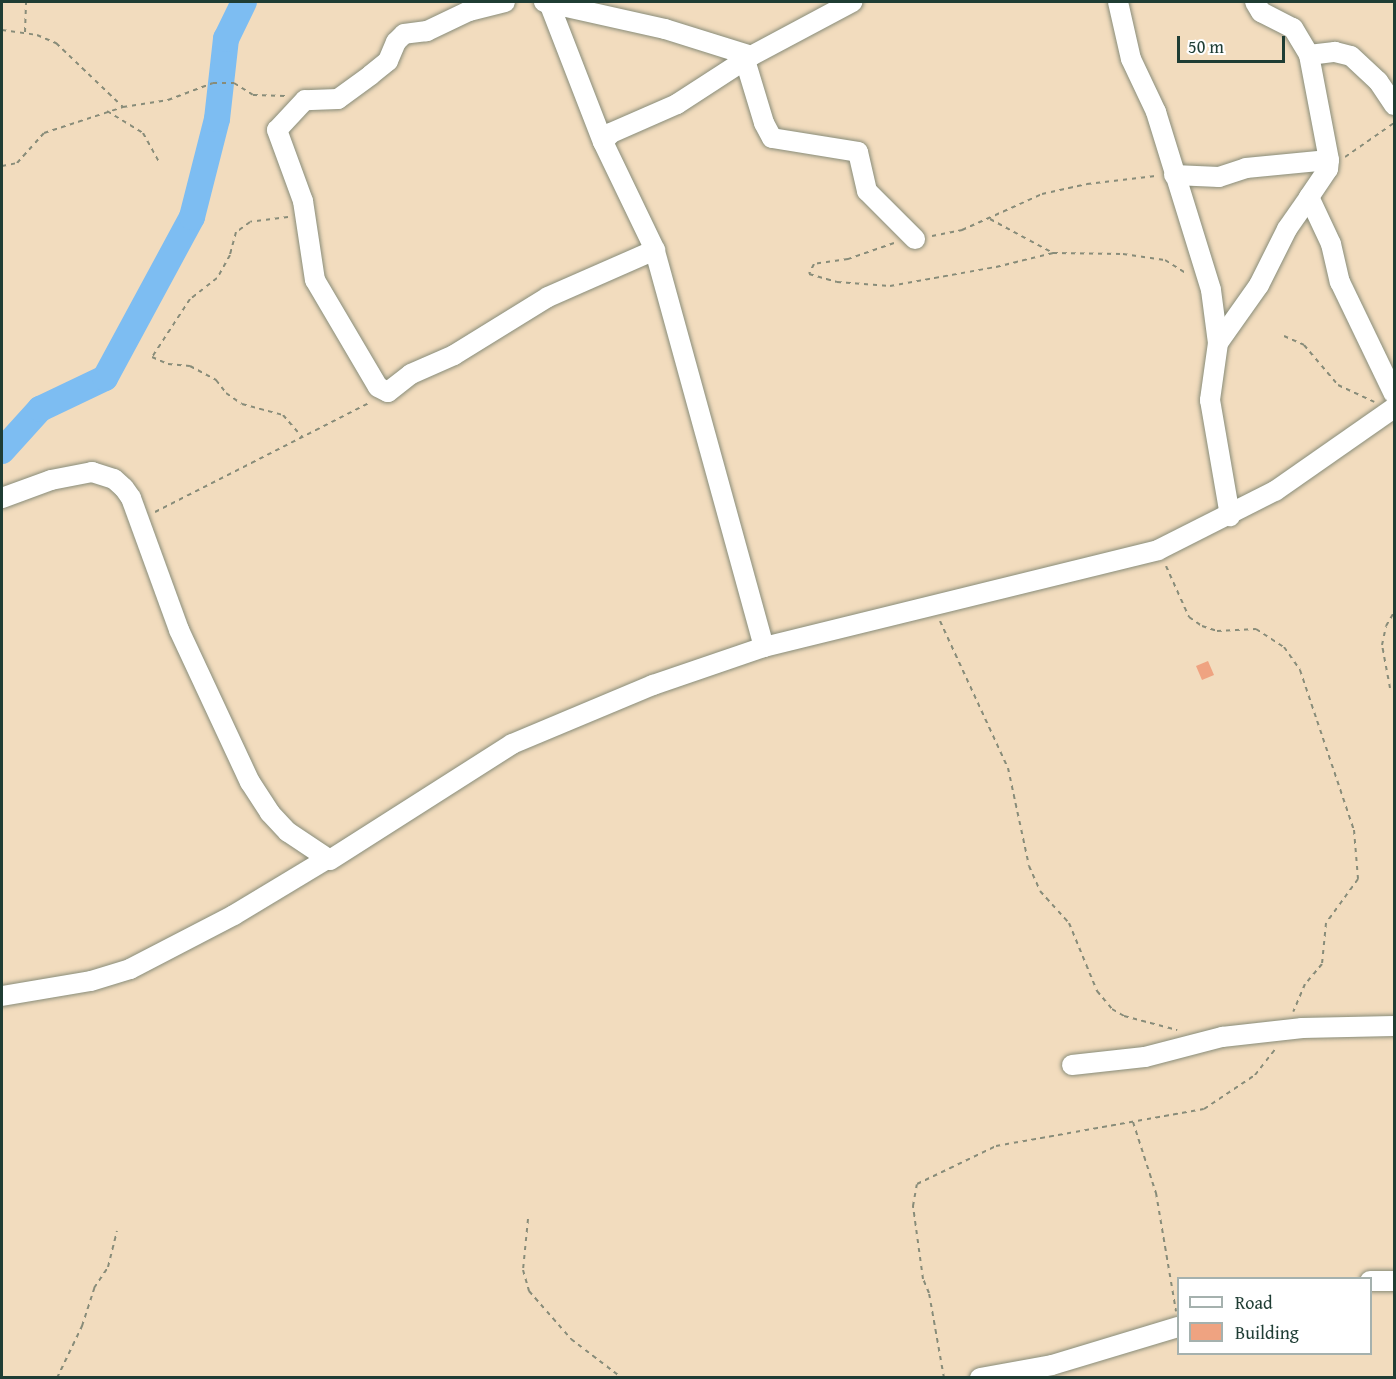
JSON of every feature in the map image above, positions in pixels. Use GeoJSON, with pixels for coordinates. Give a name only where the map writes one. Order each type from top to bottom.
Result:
{"type":"FeatureCollection","features":[{"type":"Feature","properties":{"kind":"street"},"geometry":{"type":"LineString","coordinates":[[505,2],[469,11],[427,31],[404,34],[388,60],[340,99],[305,100],[284,119],[277,132],[306,214],[315,280],[378,387],[385,393],[548,297],[655,250]]}},
{"type":"Feature","properties":{"kind":"street"},"geometry":{"type":"LineString","coordinates":[[546,2],[665,30],[748,58]]}},
{"type":"Feature","properties":{"kind":"street"},"geometry":{"type":"LineString","coordinates":[[546,2],[603,142],[655,250],[764,647]]}},
{"type":"Feature","properties":{"kind":"street"},"geometry":{"type":"LineString","coordinates":[[603,142],[611,133],[677,104],[748,58],[852,2]]}},
{"type":"Feature","properties":{"kind":"street"},"geometry":{"type":"LineString","coordinates":[[1118,2],[1131,59],[1156,112],[1209,283],[1218,343],[1210,399],[1230,516]]}},
{"type":"Feature","properties":{"kind":"street"},"geometry":{"type":"LineString","coordinates":[[1218,343],[1265,276],[1287,229],[1329,165],[1309,55],[1293,28],[1261,12],[1256,2]]}},
{"type":"Feature","properties":{"kind":"street"},"geometry":{"type":"LineString","coordinates":[[1309,55],[1335,52],[1351,56],[1379,83],[1395,105]]}},
{"type":"Feature","properties":{"kind":"street"},"geometry":{"type":"LineString","coordinates":[[748,58],[764,123],[772,138],[858,153],[867,191],[896,215],[915,239]]}},
{"type":"Feature","properties":{"kind":"street"},"geometry":{"type":"LineString","coordinates":[[1174,175],[1219,177],[1246,168],[1329,165]]}},
{"type":"Feature","properties":{"kind":"street"},"geometry":{"type":"LineString","coordinates":[[2,996],[91,981],[130,969],[234,915],[325,860],[333,859],[512,744],[653,685],[764,647],[1158,550],[1230,516],[1275,491],[1393,404],[1340,282],[1331,244],[1309,197]]}},
{"type":"Feature","properties":{"kind":"street"},"geometry":{"type":"LineString","coordinates":[[2,498],[51,480],[92,472],[114,479],[124,488],[179,630],[250,782],[270,813],[288,832],[325,860]]}},
{"type":"Feature","properties":{"kind":"street"},"geometry":{"type":"LineString","coordinates":[[1072,1065],[1145,1057],[1203,1042],[1286,1030],[1395,1026]]}},
{"type":"Feature","properties":{"kind":"street"},"geometry":{"type":"LineString","coordinates":[[1372,1281],[1395,1281]]}},
{"type":"Feature","properties":{"kind":"street"},"geometry":{"type":"LineString","coordinates":[[980,1377],[1052,1365],[1177,1327]]}},
{"type":"Feature","properties":{"kind":"path"},"geometry":{"type":"LineString","coordinates":[[25,32],[26,2]]}},
{"type":"Feature","properties":{"kind":"path"},"geometry":{"type":"LineString","coordinates":[[2,30],[25,32],[68,50],[123,107]]}},
{"type":"Feature","properties":{"kind":"path"},"geometry":{"type":"LineString","coordinates":[[2,166],[17,163],[44,133],[107,111],[168,100],[213,83],[234,83],[253,95],[305,100]]}},
{"type":"Feature","properties":{"kind":"path"},"geometry":{"type":"LineString","coordinates":[[107,111],[143,133],[159,162]]}},
{"type":"Feature","properties":{"kind":"path"},"geometry":{"type":"LineString","coordinates":[[1329,165],[1395,123]]}},
{"type":"Feature","properties":{"kind":"path"},"geometry":{"type":"LineString","coordinates":[[1174,175],[1064,189],[1029,199],[962,230],[814,264],[809,274],[837,282],[890,285],[987,269],[1053,253],[1123,254],[1165,260],[1209,283]]}},
{"type":"Feature","properties":{"kind":"path"},"geometry":{"type":"LineString","coordinates":[[303,438],[283,415],[252,409],[230,397],[216,380],[190,366],[168,364],[152,356],[190,299],[217,278],[229,257],[236,232],[256,221],[306,214]]}},
{"type":"Feature","properties":{"kind":"path"},"geometry":{"type":"LineString","coordinates":[[989,219],[1053,253]]}},
{"type":"Feature","properties":{"kind":"path"},"geometry":{"type":"LineString","coordinates":[[1284,336],[1304,345],[1338,385],[1393,404]]}},
{"type":"Feature","properties":{"kind":"path"},"geometry":{"type":"LineString","coordinates":[[139,522],[180,496],[303,438],[380,397]]}},
{"type":"Feature","properties":{"kind":"path"},"geometry":{"type":"LineString","coordinates":[[944,1377],[929,1293],[922,1279],[913,1206],[917,1184],[996,1146],[1204,1109],[1254,1075],[1286,1030],[1305,984],[1322,963],[1326,923],[1358,879],[1354,830],[1300,670],[1284,647],[1256,629],[1217,631],[1189,617],[1158,550]]}},
{"type":"Feature","properties":{"kind":"path"},"geometry":{"type":"LineString","coordinates":[[933,605],[1008,768],[1029,866],[1040,891],[1069,923],[1097,991],[1112,1009],[1124,1016],[1168,1026],[1203,1042]]}},
{"type":"Feature","properties":{"kind":"path"},"geometry":{"type":"LineString","coordinates":[[1390,688],[1382,645],[1386,626],[1395,612]]}},
{"type":"Feature","properties":{"kind":"path"},"geometry":{"type":"LineString","coordinates":[[1134,1122],[1162,1217],[1177,1320]]}},
{"type":"Feature","properties":{"kind":"path"},"geometry":{"type":"LineString","coordinates":[[528,1219],[524,1270],[529,1291],[571,1339],[622,1377]]}},
{"type":"Feature","properties":{"kind":"path"},"geometry":{"type":"LineString","coordinates":[[57,1377],[82,1326],[94,1288],[108,1267],[117,1231]]}},
{"type":"Feature","properties":{"kind":"building"},"geometry":{"type":"Polygon","coordinates":[[[1208,661],[1214,675],[1202,680],[1196,666],[1208,661]]]}},
{"type":"Feature","properties":{"kind":"waterway"},"geometry":{"type":"LineString","coordinates":[[2,451],[40,409],[105,378],[192,217],[217,119],[226,39],[244,2]]}}]}
